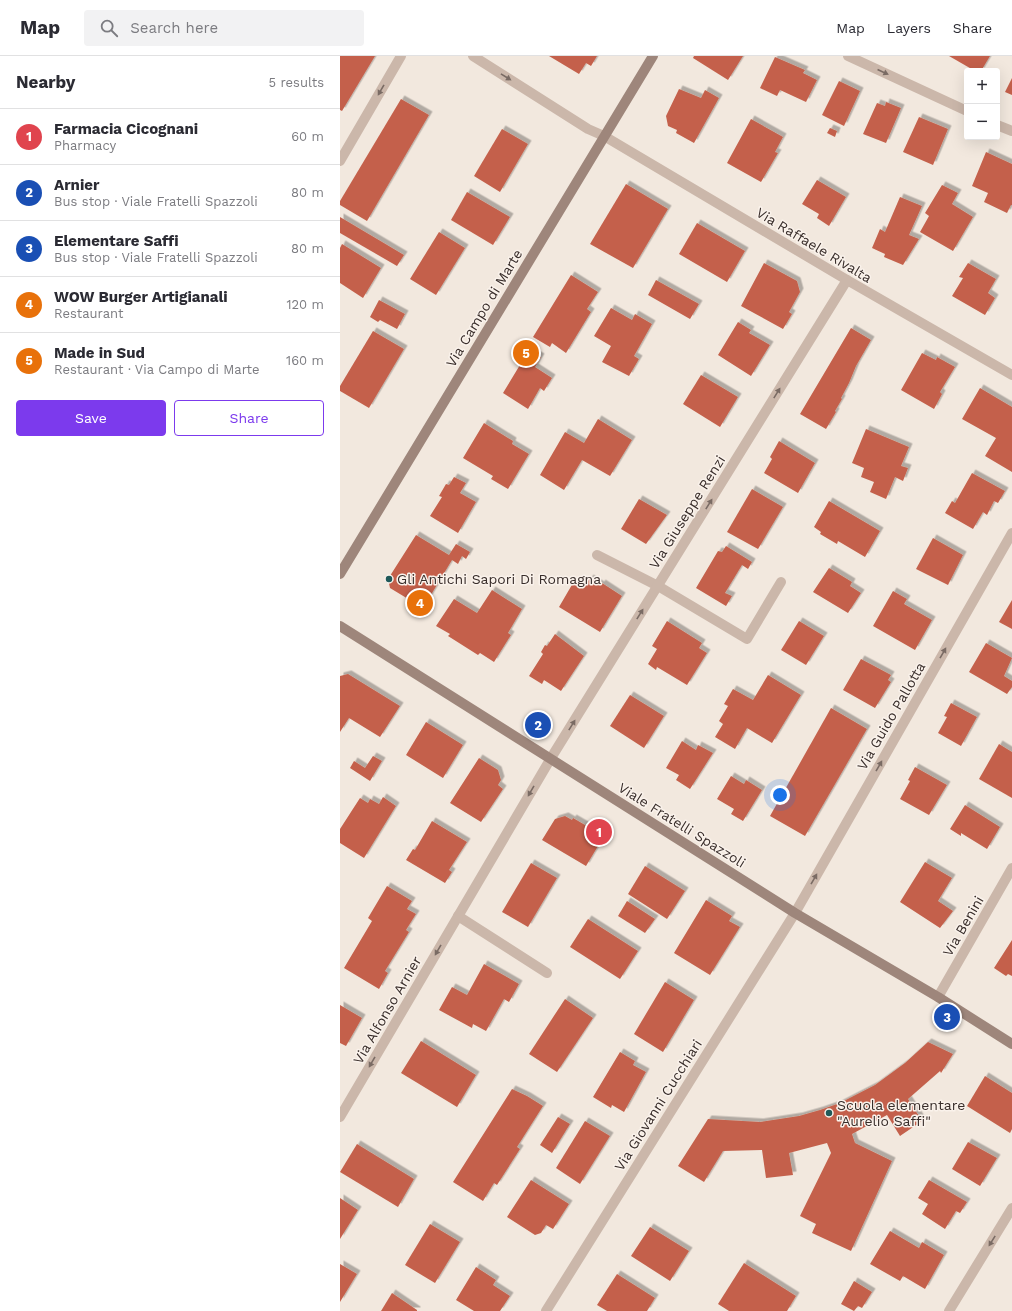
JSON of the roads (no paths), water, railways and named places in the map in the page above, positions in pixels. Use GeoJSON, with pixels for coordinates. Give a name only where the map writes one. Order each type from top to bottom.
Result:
{"type":"FeatureCollection","features":[{"type":"Feature","properties":{"kind":"street"},"geometry":{"type":"LineString","coordinates":[[340,161],[401,56]]}},
{"type":"Feature","properties":{"kind":"street","name":"Via Raffaele Rivalta"},"geometry":{"type":"LineString","coordinates":[[473,56],[588,129],[604,136],[847,280],[1012,375]]}},
{"type":"Feature","properties":{"kind":"street","name":"Via Campo di Marte"},"geometry":{"type":"LineString","coordinates":[[340,574],[653,56]]}},
{"type":"Feature","properties":{"kind":"street"},"geometry":{"type":"LineString","coordinates":[[848,56],[964,110]]}},
{"type":"Feature","properties":{"kind":"street"},"geometry":{"type":"LineString","coordinates":[[1000,125],[1012,131]]}},
{"type":"Feature","properties":{"kind":"street","name":"Via Giuseppe Renzi"},"geometry":{"type":"LineString","coordinates":[[551,758],[847,280]]}},
{"type":"Feature","properties":{"kind":"street","name":"Via Guido Pallotta"},"geometry":{"type":"LineString","coordinates":[[795,913],[1012,533]]}},
{"type":"Feature","properties":{"kind":"street"},"geometry":{"type":"LineString","coordinates":[[597,555],[658,586],[747,639],[781,582]]}},
{"type":"Feature","properties":{"kind":"street","name":"Viale Fratelli Spazzoli"},"geometry":{"type":"LineString","coordinates":[[340,626],[795,913],[938,997],[1012,1044]]}},
{"type":"Feature","properties":{"kind":"street","name":"Via Alfonso Arnier"},"geometry":{"type":"LineString","coordinates":[[340,1117],[551,758]]}},
{"type":"Feature","properties":{"kind":"street","name":"Via Benini"},"geometry":{"type":"LineString","coordinates":[[938,997],[1012,868]]}},
{"type":"Feature","properties":{"kind":"street","name":"Via Giovanni Cucchiari"},"geometry":{"type":"LineString","coordinates":[[546,1311],[795,913]]}},
{"type":"Feature","properties":{"kind":"street"},"geometry":{"type":"LineString","coordinates":[[458,916],[547,973]]}},
{"type":"Feature","properties":{"kind":"street"},"geometry":{"type":"LineString","coordinates":[[949,1311],[1012,1208]]}},
{"type":"Feature","properties":{"kind":"place","name":"Made in Sud"},"geometry":{"type":"Point","coordinates":[526,353]}},
{"type":"Feature","properties":{"kind":"place","name":"Gli Antichi Sapori Di Romagna"},"geometry":{"type":"Point","coordinates":[389,579]}},
{"type":"Feature","properties":{"kind":"place","name":"WOW Burger Artigianali"},"geometry":{"type":"Point","coordinates":[420,603]}},
{"type":"Feature","properties":{"kind":"place","name":"Arnier"},"geometry":{"type":"Point","coordinates":[538,725]}},
{"type":"Feature","properties":{"kind":"place","name":"Farmacia Cicognani"},"geometry":{"type":"Point","coordinates":[599,832]}},
{"type":"Feature","properties":{"kind":"place","name":"Elementare Saffi"},"geometry":{"type":"Point","coordinates":[947,1017]}},
{"type":"Feature","properties":{"kind":"place","name":"Scuola elementare \"Aurelio Saffi\""},"geometry":{"type":"Point","coordinates":[829,1113]}}]}
